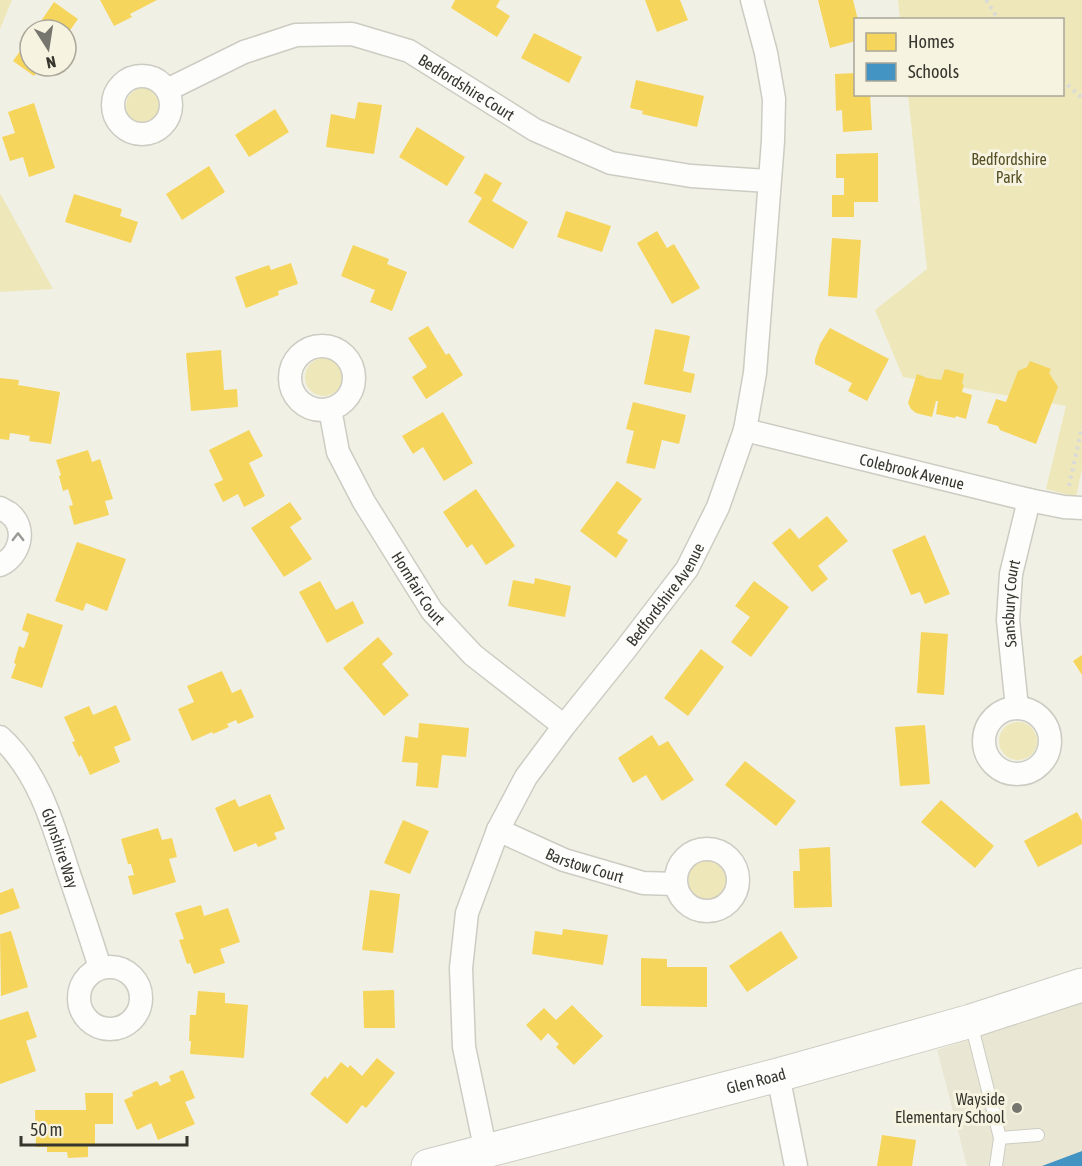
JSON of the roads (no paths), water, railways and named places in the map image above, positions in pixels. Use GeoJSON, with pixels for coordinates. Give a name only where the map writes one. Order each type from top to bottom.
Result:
{"type":"FeatureCollection","features":[{"type":"Feature","properties":{"kind":"main road","name":"Glen Road"},"geometry":{"type":"LineString","coordinates":[[428,1166],[971,1022],[1082,984]]}},
{"type":"Feature","properties":{"kind":"street","name":"Bedfordshire Avenue"},"geometry":{"type":"LineString","coordinates":[[486,1152],[464,1047],[461,968],[467,913],[498,830],[526,777],[687,569],[718,507],[745,430],[755,373],[773,141],[774,99],[766,53],[752,0]]}},
{"type":"Feature","properties":{"kind":"street","name":"Bedfordshire Court"},"geometry":{"type":"LineString","coordinates":[[167,90],[244,52],[296,35],[352,34],[409,51],[535,130],[612,163],[691,176],[769,181]]}},
{"type":"Feature","properties":{"kind":"street","name":"Hornfair Court"},"geometry":{"type":"LineString","coordinates":[[330,409],[338,452],[364,502],[432,611],[473,655],[564,726]]}},
{"type":"Feature","properties":{"kind":"street","name":"Colebrook Avenue"},"geometry":{"type":"LineString","coordinates":[[745,430],[1029,500],[1073,508]]}},
{"type":"Feature","properties":{"kind":"street","name":"Sansbury Court"},"geometry":{"type":"LineString","coordinates":[[1017,708],[1008,620],[1011,574],[1029,500]]}},
{"type":"Feature","properties":{"kind":"street"},"geometry":{"type":"LineString","coordinates":[[0,508],[10,513],[18,525],[20,538],[17,551],[7,562],[0,565]]}},
{"type":"Feature","properties":{"kind":"street","name":"Glynshire Way"},"geometry":{"type":"LineString","coordinates":[[0,737],[31,776],[50,815],[100,968]]}},
{"type":"Feature","properties":{"kind":"street","name":"Barstow Court"},"geometry":{"type":"LineString","coordinates":[[498,830],[564,860],[643,883],[676,884]]}},
{"type":"Feature","properties":{"kind":"street"},"geometry":{"type":"LineString","coordinates":[[778,1075],[796,1166]]}},
{"type":"Feature","properties":{"kind":"lane"},"geometry":{"type":"LineString","coordinates":[[971,1022],[1000,1138],[996,1166]]}},
{"type":"Feature","properties":{"kind":"lane"},"geometry":{"type":"LineString","coordinates":[[1000,1138],[1038,1135]]}},
{"type":"Feature","properties":{"kind":"place","name":"Wayside Elementary School"},"geometry":{"type":"Point","coordinates":[1017,1108]}},
{"type":"Feature","properties":{"kind":"park label","name":"Bedfordshire Park"},"geometry":{"type":"Point","coordinates":[1009,168]}}]}
